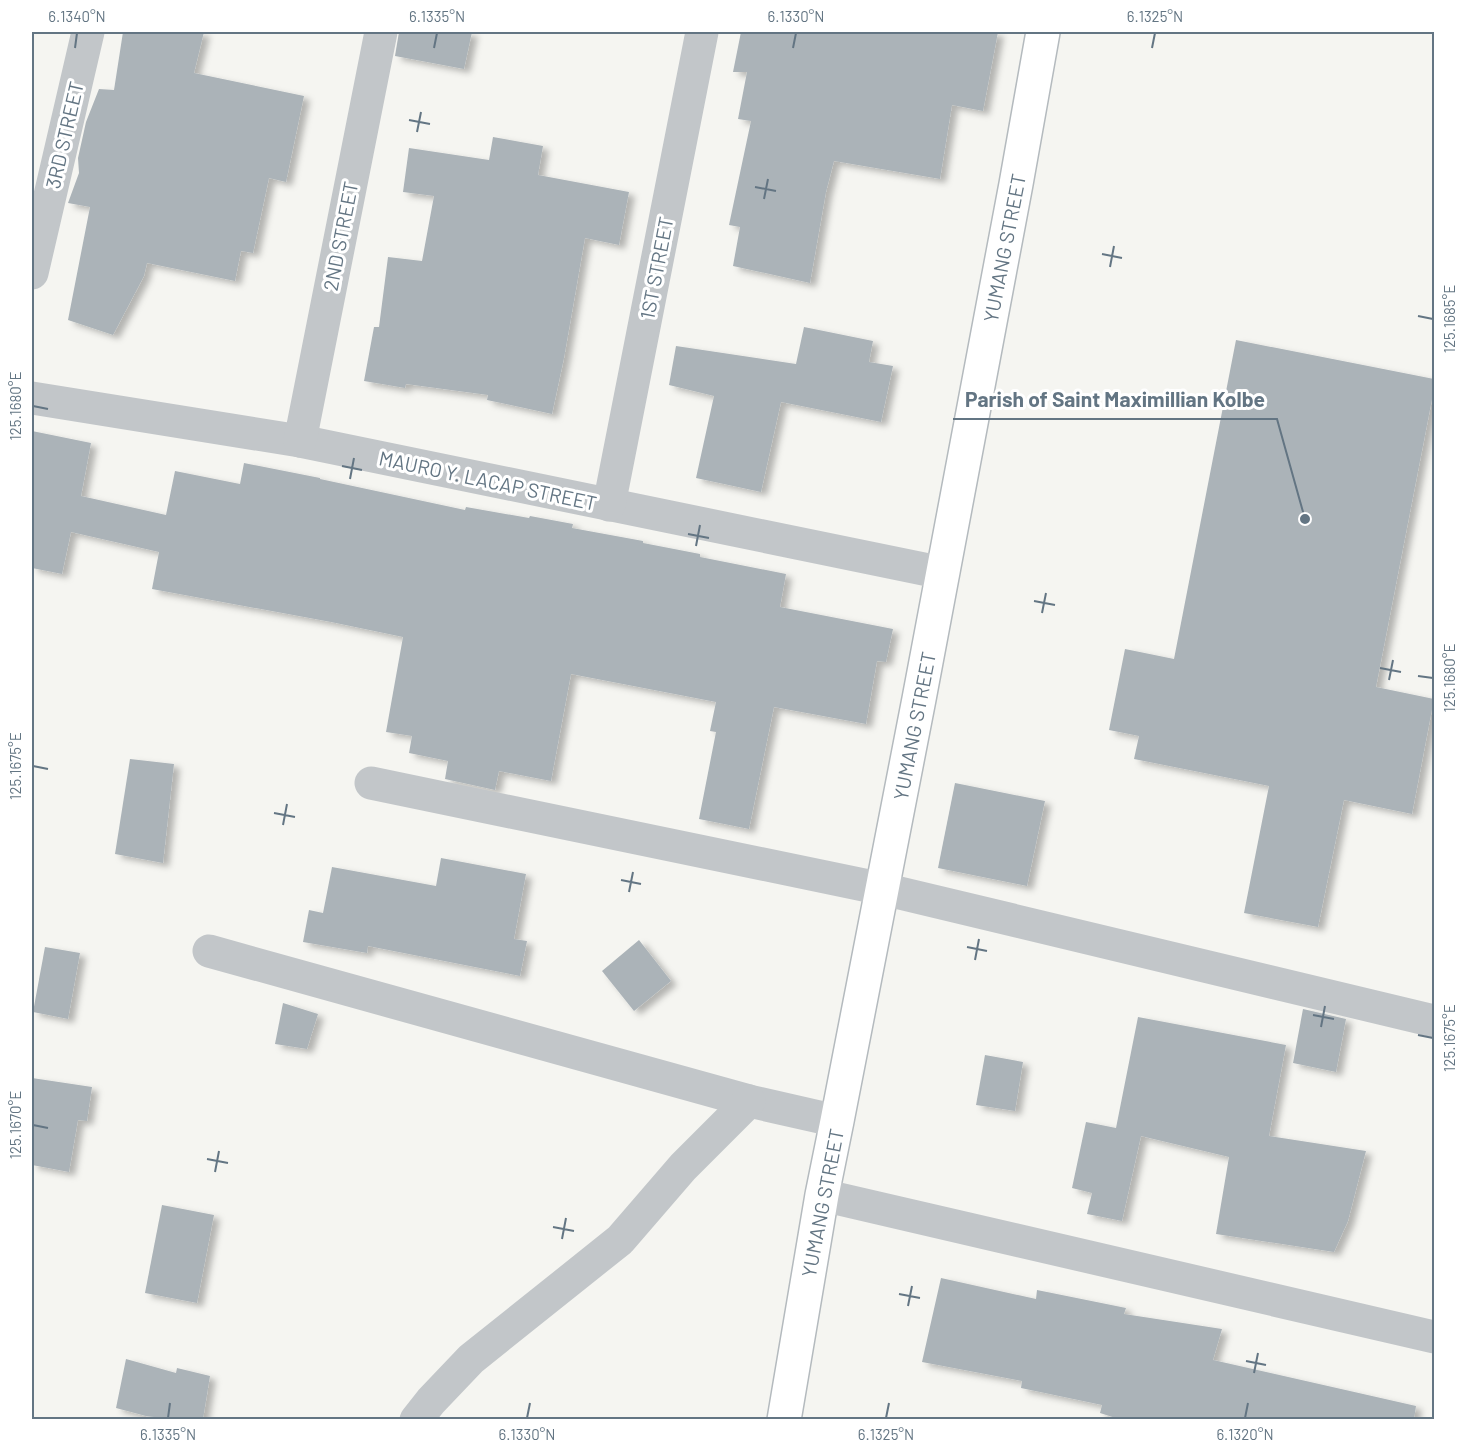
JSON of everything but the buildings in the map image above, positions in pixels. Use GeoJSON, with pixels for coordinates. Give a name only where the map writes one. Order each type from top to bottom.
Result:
{"type":"FeatureCollection","features":[{"type":"Feature","properties":{"kind":"main road","name":"YUMANG STREET"},"geometry":{"type":"LineString","coordinates":[[784,1419],[822,1195],[883,889],[1043,32]]}},
{"type":"Feature","properties":{"kind":"street","name":"3RD STREET"},"geometry":{"type":"LineString","coordinates":[[32,273],[88,32]]}},
{"type":"Feature","properties":{"kind":"street","name":"2ND STREET"},"geometry":{"type":"LineString","coordinates":[[300,441],[381,32]]}},
{"type":"Feature","properties":{"kind":"street","name":"1ST STREET"},"geometry":{"type":"LineString","coordinates":[[609,505],[702,32]]}},
{"type":"Feature","properties":{"kind":"street","name":"MAURO Y. LACAP STREET"},"geometry":{"type":"LineString","coordinates":[[32,398],[300,441],[942,573]]}},
{"type":"Feature","properties":{"kind":"street"},"geometry":{"type":"LineString","coordinates":[[371,783],[883,889],[1434,1021]]}},
{"type":"Feature","properties":{"kind":"street"},"geometry":{"type":"LineString","coordinates":[[209,951],[749,1101],[837,1121]]}},
{"type":"Feature","properties":{"kind":"street"},"geometry":{"type":"LineString","coordinates":[[416,1419],[471,1359],[620,1240],[683,1167],[749,1101]]}},
{"type":"Feature","properties":{"kind":"street"},"geometry":{"type":"LineString","coordinates":[[822,1195],[1434,1337]]}},
{"type":"Feature","properties":{"kind":"place","name":"Parish of Saint Maximillian Kolbe"},"geometry":{"type":"Point","coordinates":[1305,519]}}]}
